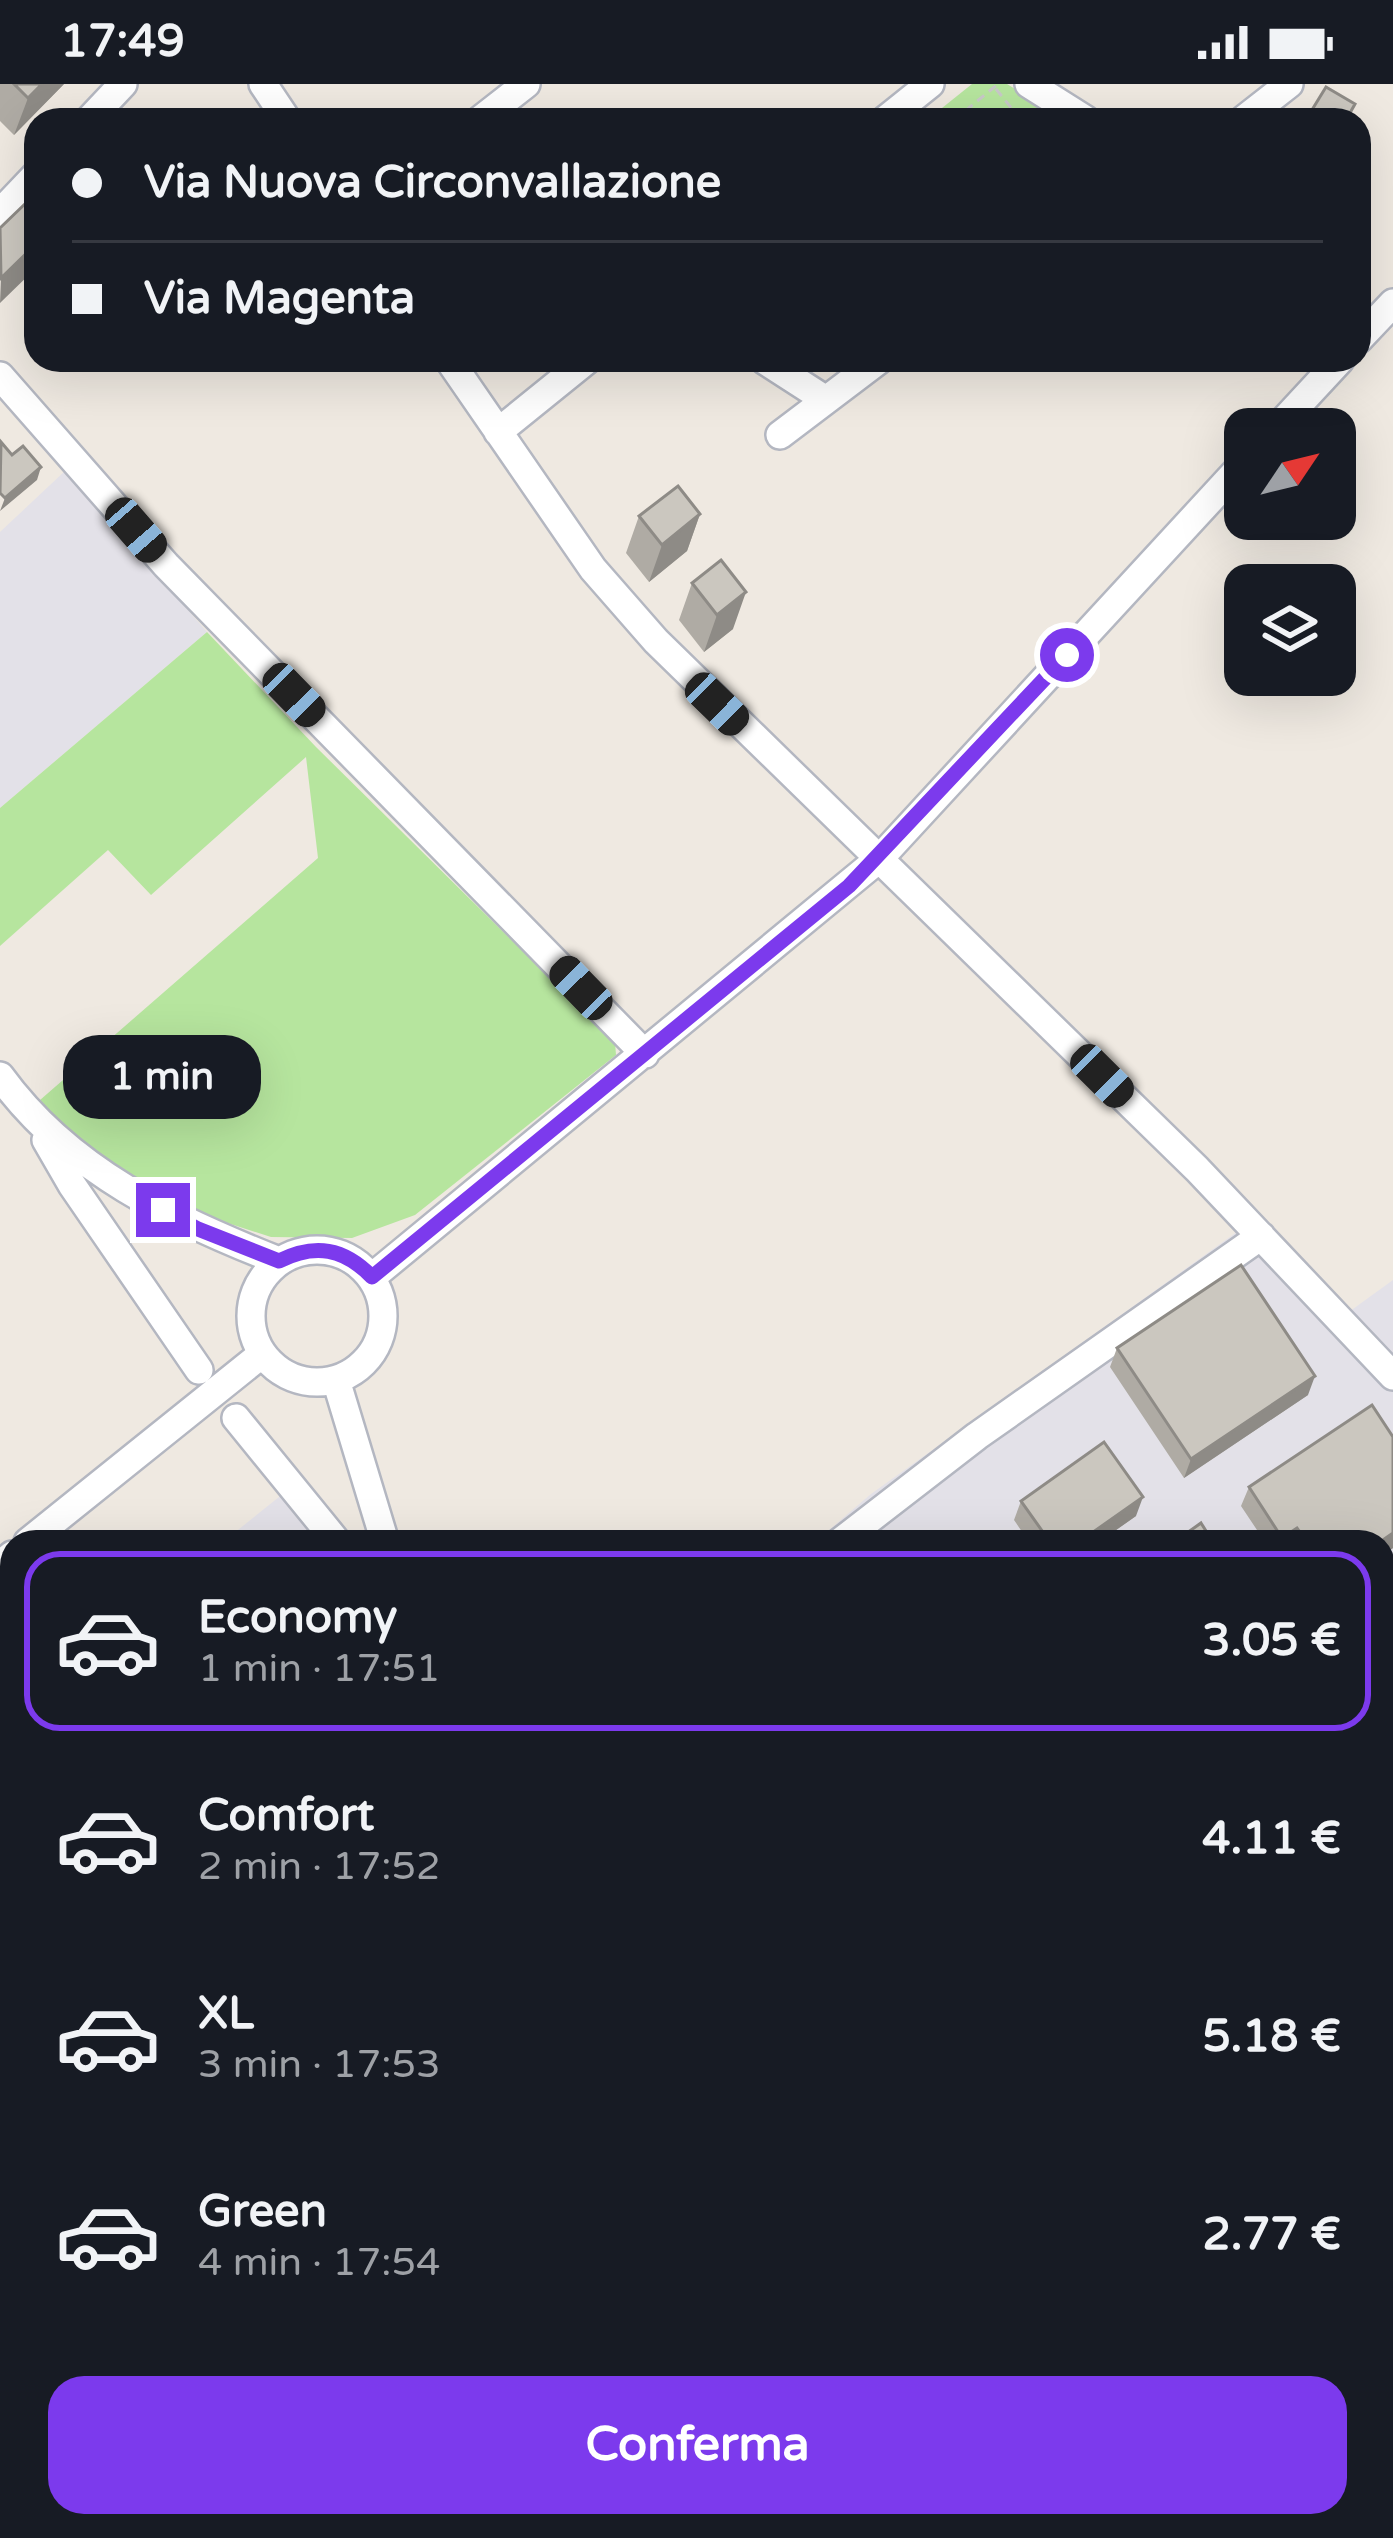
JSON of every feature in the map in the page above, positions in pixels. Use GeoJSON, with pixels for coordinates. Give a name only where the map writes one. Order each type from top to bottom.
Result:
{"type":"FeatureCollection","features":[{"type":"Feature","properties":{"kind":"street"},"geometry":{"type":"LineString","coordinates":[[100,108],[123,84]]}},
{"type":"Feature","properties":{"kind":"street"},"geometry":{"type":"LineString","coordinates":[[495,108],[526,84]]}},
{"type":"Feature","properties":{"kind":"street"},"geometry":{"type":"LineString","coordinates":[[900,108],[930,84]]}},
{"type":"Feature","properties":{"kind":"street"},"geometry":{"type":"LineString","coordinates":[[1029,84],[1067,108]]}},
{"type":"Feature","properties":{"kind":"street"},"geometry":{"type":"LineString","coordinates":[[1259,108],[1288,84]]}},
{"type":"Feature","properties":{"kind":"street"},"geometry":{"type":"LineString","coordinates":[[0,213],[24,188]]}},
{"type":"Feature","properties":{"kind":"street"},"geometry":{"type":"LineString","coordinates":[[1371,326],[1393,303]]}},
{"type":"Feature","properties":{"kind":"street"},"geometry":{"type":"LineString","coordinates":[[457,372],[593,569],[656,641],[1261,1236],[1393,1376]]}},
{"type":"Feature","properties":{"kind":"street"},"geometry":{"type":"LineString","coordinates":[[498,432],[572,372]]}},
{"type":"Feature","properties":{"kind":"street"},"geometry":{"type":"LineString","coordinates":[[783,372],[826,400]]}},
{"type":"Feature","properties":{"kind":"street"},"geometry":{"type":"LineString","coordinates":[[779,435],[863,372]]}},
{"type":"Feature","properties":{"kind":"street"},"geometry":{"type":"LineString","coordinates":[[1295,408],[1329,372]]}},
{"type":"Feature","properties":{"kind":"street"},"geometry":{"type":"LineString","coordinates":[[6,392],[166,565],[645,1054]]}},
{"type":"Feature","properties":{"kind":"street"},"geometry":{"type":"LineString","coordinates":[[372,1277],[880,857],[1224,485]]}},
{"type":"Feature","properties":{"kind":"street"},"geometry":{"type":"LineString","coordinates":[[0,1076],[35,1120],[71,1185],[199,1370]]}},
{"type":"Feature","properties":{"kind":"street"},"geometry":{"type":"LineString","coordinates":[[35,1120],[128,1191],[198,1229],[279,1261]]}},
{"type":"Feature","properties":{"kind":"street"},"geometry":{"type":"LineString","coordinates":[[856,1530],[977,1436],[1261,1236]]}},
{"type":"Feature","properties":{"kind":"street"},"geometry":{"type":"LineString","coordinates":[[318,1249],[339,1252],[372,1277],[381,1296],[381,1338],[355,1371],[315,1383],[295,1379],[262,1354],[250,1314],[254,1293],[279,1261],[318,1249]]}},
{"type":"Feature","properties":{"kind":"street"},"geometry":{"type":"LineString","coordinates":[[43,1530],[262,1354]]}},
{"type":"Feature","properties":{"kind":"street"},"geometry":{"type":"LineString","coordinates":[[336,1380],[381,1530]]}},
{"type":"Feature","properties":{"kind":"street"},"geometry":{"type":"LineString","coordinates":[[236,1418],[327,1530]]}},
{"type":"Feature","properties":{"kind":"path"},"geometry":{"type":"LineString","coordinates":[[969,108],[996,86]]}},
{"type":"Feature","properties":{"kind":"shaded area"},"geometry":{"type":"Polygon","coordinates":[[[66,470],[207,632],[0,808],[0,532],[66,470]]]}},
{"type":"Feature","properties":{"kind":"shaded area"},"geometry":{"type":"Polygon","coordinates":[[[1241,1229],[1335,1322],[1393,1280],[1393,1530],[829,1530],[871,1494],[1241,1229]]]}},
{"type":"Feature","properties":{"kind":"shaded area"},"geometry":{"type":"Polygon","coordinates":[[[284,1493],[314,1530],[238,1530],[284,1493]]]}},
{"type":"Feature","properties":{"kind":"green space"},"geometry":{"type":"Polygon","coordinates":[[[972,84],[1007,84],[1046,108],[942,108],[972,84]]]}},
{"type":"Feature","properties":{"kind":"green space"},"geometry":{"type":"Polygon","coordinates":[[[207,632],[316,747],[615,1042],[616,1055],[415,1215],[352,1238],[271,1237],[175,1206],[72,1146],[32,1107],[318,858],[306,757],[151,895],[108,850],[0,946],[0,808],[207,632]]]}},
{"type":"Feature","properties":{"kind":"building"},"geometry":{"type":"Polygon","coordinates":[[[14,84],[42,84],[28,98],[14,84]]]}},
{"type":"Feature","properties":{"kind":"building"},"geometry":{"type":"Polygon","coordinates":[[[1326,87],[1355,104],[1353,108],[1313,108],[1326,87]]]}},
{"type":"Feature","properties":{"kind":"building"},"geometry":{"type":"Polygon","coordinates":[[[24,205],[24,256],[1,278],[0,228],[24,205]]]}},
{"type":"Feature","properties":{"kind":"building"},"geometry":{"type":"Polygon","coordinates":[[[1,442],[12,455],[23,446],[41,467],[5,498],[0,493],[1,442]]]}},
{"type":"Feature","properties":{"kind":"building"},"geometry":{"type":"Polygon","coordinates":[[[678,486],[700,514],[662,545],[639,516],[678,486]]]}},
{"type":"Feature","properties":{"kind":"building"},"geometry":{"type":"Polygon","coordinates":[[[721,560],[746,592],[717,615],[692,583],[721,560]]]}},
{"type":"Feature","properties":{"kind":"building"},"geometry":{"type":"Polygon","coordinates":[[[1241,1265],[1315,1376],[1191,1459],[1117,1348],[1241,1265]]]}},
{"type":"Feature","properties":{"kind":"building"},"geometry":{"type":"Polygon","coordinates":[[[1372,1405],[1393,1437],[1393,1530],[1277,1530],[1249,1487],[1372,1405]]]}},
{"type":"Feature","properties":{"kind":"building"},"geometry":{"type":"Polygon","coordinates":[[[1104,1442],[1143,1497],[1096,1530],[1042,1530],[1021,1501],[1104,1442]]]}},
{"type":"Feature","properties":{"kind":"route"},"geometry":{"type":"LineString","coordinates":[[163,1210],[279,1261],[318,1249],[339,1252],[372,1277],[849,886],[1067,655]]}}]}
